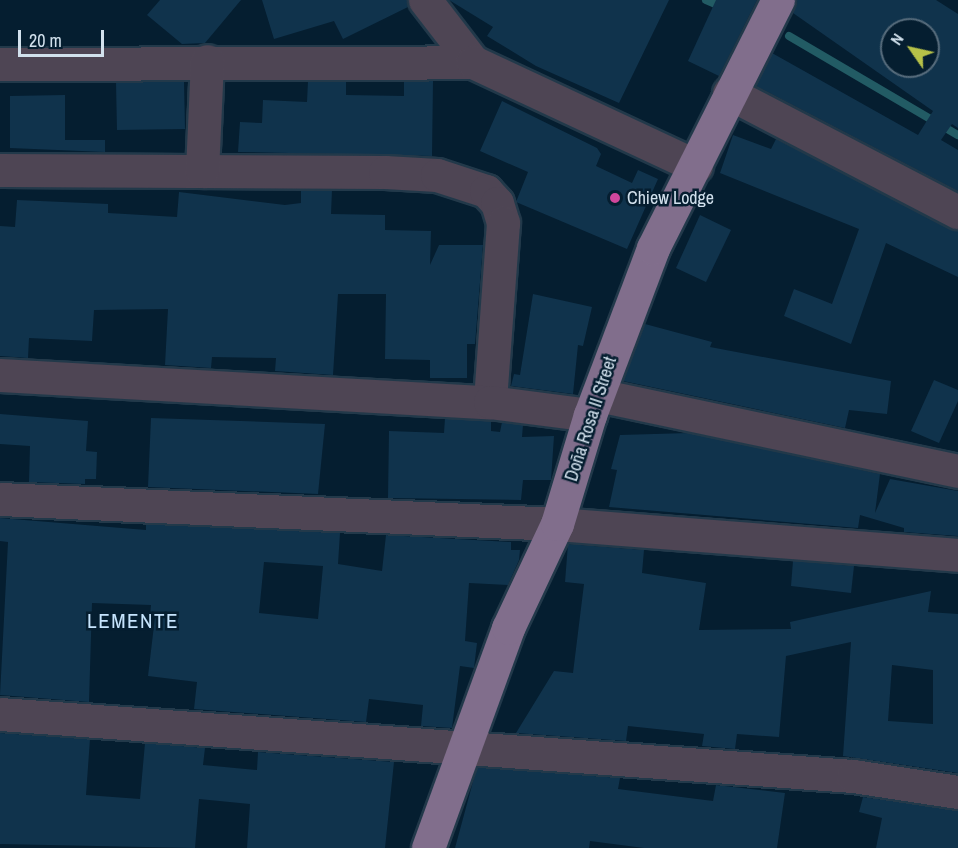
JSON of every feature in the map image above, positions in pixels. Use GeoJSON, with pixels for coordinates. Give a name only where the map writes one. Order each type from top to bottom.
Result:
{"type":"FeatureCollection","features":[{"type":"Feature","properties":{"kind":"main road","name":"Doña Rosa II Street"},"geometry":{"type":"LineString","coordinates":[[428,848],[466,750],[508,628],[557,524],[594,405],[652,248],[696,166],[729,93],[778,0]]}},
{"type":"Feature","properties":{"kind":"street"},"geometry":{"type":"LineString","coordinates":[[425,0],[473,62]]}},
{"type":"Feature","properties":{"kind":"street"},"geometry":{"type":"LineString","coordinates":[[202,171],[207,61]]}},
{"type":"Feature","properties":{"kind":"street"},"geometry":{"type":"LineString","coordinates":[[0,64],[207,61],[473,62],[696,166]]}},
{"type":"Feature","properties":{"kind":"street"},"geometry":{"type":"LineString","coordinates":[[729,93],[958,212]]}},
{"type":"Feature","properties":{"kind":"street"},"geometry":{"type":"LineString","coordinates":[[0,170],[437,175],[486,191],[497,203],[504,223],[490,402]]}},
{"type":"Feature","properties":{"kind":"street"},"geometry":{"type":"LineString","coordinates":[[0,375],[490,402],[594,405],[958,471]]}},
{"type":"Feature","properties":{"kind":"street"},"geometry":{"type":"LineString","coordinates":[[0,498],[557,524],[958,555]]}},
{"type":"Feature","properties":{"kind":"street"},"geometry":{"type":"LineString","coordinates":[[0,714],[854,777],[958,792]]}},
{"type":"Feature","properties":{"kind":"building"},"geometry":{"type":"Polygon","coordinates":[[[160,0],[241,0],[205,43],[182,44],[147,15],[160,0]]]}},
{"type":"Feature","properties":{"kind":"building"},"geometry":{"type":"Polygon","coordinates":[[[262,0],[407,0],[408,7],[343,39],[334,21],[274,39],[262,0]]]}},
{"type":"Feature","properties":{"kind":"building"},"geometry":{"type":"Polygon","coordinates":[[[449,0],[669,0],[619,103],[536,66],[487,36],[493,27],[449,0]]]}},
{"type":"Feature","properties":{"kind":"building"},"geometry":{"type":"Polygon","coordinates":[[[716,0],[757,0],[719,76],[688,61],[716,0]]]}},
{"type":"Feature","properties":{"kind":"building"},"geometry":{"type":"Polygon","coordinates":[[[797,0],[936,0],[958,14],[958,128],[952,124],[941,140],[958,150],[958,191],[756,86],[772,53],[918,135],[933,111],[886,78],[940,78],[940,18],[880,18],[880,74],[793,13],[797,0]]]}},
{"type":"Feature","properties":{"kind":"building"},"geometry":{"type":"Polygon","coordinates":[[[308,81],[346,81],[346,95],[404,96],[404,81],[433,81],[432,156],[238,152],[240,122],[262,123],[263,100],[307,102],[308,81]]]}},
{"type":"Feature","properties":{"kind":"building"},"geometry":{"type":"Polygon","coordinates":[[[116,82],[184,82],[185,129],[117,130],[116,82]]]}},
{"type":"Feature","properties":{"kind":"building"},"geometry":{"type":"Polygon","coordinates":[[[65,95],[65,140],[105,140],[105,152],[10,148],[10,96],[65,95]]]}},
{"type":"Feature","properties":{"kind":"building"},"geometry":{"type":"Polygon","coordinates":[[[502,101],[597,148],[601,154],[596,166],[632,183],[638,170],[658,179],[627,249],[516,202],[528,172],[480,151],[502,101]]]}},
{"type":"Feature","properties":{"kind":"building"},"geometry":{"type":"Polygon","coordinates":[[[733,135],[771,149],[776,139],[958,231],[958,277],[886,243],[851,344],[784,316],[794,289],[832,304],[859,229],[720,173],[733,135]]]}},
{"type":"Feature","properties":{"kind":"building"},"geometry":{"type":"Polygon","coordinates":[[[301,190],[332,190],[331,214],[385,215],[385,230],[431,231],[430,265],[439,245],[483,245],[475,344],[467,344],[467,378],[430,378],[430,360],[385,359],[386,294],[338,294],[333,375],[275,371],[276,358],[212,357],[211,368],[165,365],[168,309],[94,310],[92,341],[29,338],[28,358],[0,356],[0,226],[15,227],[17,200],[108,204],[108,213],[177,217],[179,192],[285,205],[301,203],[301,190]]]}},
{"type":"Feature","properties":{"kind":"building"},"geometry":{"type":"Polygon","coordinates":[[[700,215],[731,230],[706,282],[676,268],[700,215]]]}},
{"type":"Feature","properties":{"kind":"building"},"geometry":{"type":"Polygon","coordinates":[[[533,294],[592,307],[583,346],[578,345],[573,394],[511,386],[514,374],[520,375],[533,294]]]}},
{"type":"Feature","properties":{"kind":"building"},"geometry":{"type":"Polygon","coordinates":[[[645,324],[712,342],[710,347],[891,381],[887,414],[849,410],[845,428],[623,381],[645,324]]]}},
{"type":"Feature","properties":{"kind":"building"},"geometry":{"type":"Polygon","coordinates":[[[934,380],[958,390],[958,401],[939,443],[911,431],[934,380]]]}},
{"type":"Feature","properties":{"kind":"building"},"geometry":{"type":"Polygon","coordinates":[[[0,414],[88,421],[86,451],[97,452],[96,479],[85,479],[85,484],[29,482],[30,446],[0,444],[0,414]]]}},
{"type":"Feature","properties":{"kind":"building"},"geometry":{"type":"Polygon","coordinates":[[[151,418],[325,424],[318,494],[148,487],[151,418]]]}},
{"type":"Feature","properties":{"kind":"building"},"geometry":{"type":"Polygon","coordinates":[[[445,418],[491,421],[491,431],[500,432],[502,422],[523,425],[522,437],[554,436],[551,480],[523,480],[521,500],[388,498],[389,431],[444,433],[445,418]]]}},
{"type":"Feature","properties":{"kind":"building"},"geometry":{"type":"Polygon","coordinates":[[[689,433],[880,474],[875,513],[890,479],[958,491],[958,536],[904,532],[904,528],[860,515],[858,528],[609,507],[617,470],[611,469],[620,435],[689,433]]]}},
{"type":"Feature","properties":{"kind":"building"},"geometry":{"type":"Polygon","coordinates":[[[0,518],[146,530],[146,524],[340,533],[338,564],[382,571],[386,535],[511,542],[511,550],[520,550],[519,560],[508,585],[469,583],[465,641],[477,643],[474,668],[460,666],[452,728],[421,726],[423,705],[369,699],[366,722],[194,709],[197,682],[148,676],[155,617],[150,616],[151,605],[92,603],[89,702],[0,695],[8,542],[0,541],[0,518]],[[264,562],[259,613],[318,619],[323,566],[264,562]]]}},
{"type":"Feature","properties":{"kind":"building"},"geometry":{"type":"Polygon","coordinates":[[[568,544],[644,550],[642,573],[706,583],[699,630],[791,629],[790,622],[931,591],[928,612],[958,614],[958,773],[843,756],[851,642],[786,656],[779,737],[737,734],[735,749],[702,746],[704,734],[628,726],[626,741],[516,733],[554,671],[573,673],[584,584],[565,582],[568,544]],[[892,665],[888,721],[933,724],[933,670],[892,665]]]}},
{"type":"Feature","properties":{"kind":"building"},"geometry":{"type":"Polygon","coordinates":[[[793,561],[854,566],[851,593],[791,586],[793,561]]]}},
{"type":"Feature","properties":{"kind":"building"},"geometry":{"type":"Polygon","coordinates":[[[0,733],[90,739],[86,795],[140,799],[145,743],[205,748],[203,765],[257,770],[258,752],[394,762],[385,848],[247,848],[250,804],[199,799],[195,848],[0,844],[0,733]]]}},
{"type":"Feature","properties":{"kind":"building"},"geometry":{"type":"Polygon","coordinates":[[[477,767],[620,778],[618,789],[713,801],[716,785],[785,793],[777,848],[644,848],[590,841],[589,848],[455,848],[477,767]]]}},
{"type":"Feature","properties":{"kind":"building"},"geometry":{"type":"Polygon","coordinates":[[[863,797],[958,810],[958,848],[876,848],[882,818],[859,812],[863,797]]]}},
{"type":"Feature","properties":{"kind":"waterway"},"geometry":{"type":"LineString","coordinates":[[706,0],[725,8]]}},
{"type":"Feature","properties":{"kind":"waterway"},"geometry":{"type":"LineString","coordinates":[[789,36],[958,135]]}},
{"type":"Feature","properties":{"kind":"place","name":"Chiew Lodge"},"geometry":{"type":"Point","coordinates":[615,198]}},
{"type":"Feature","properties":{"kind":"district","name":"LEMENTE"},"geometry":{"type":"Point","coordinates":[133,621]}}]}
